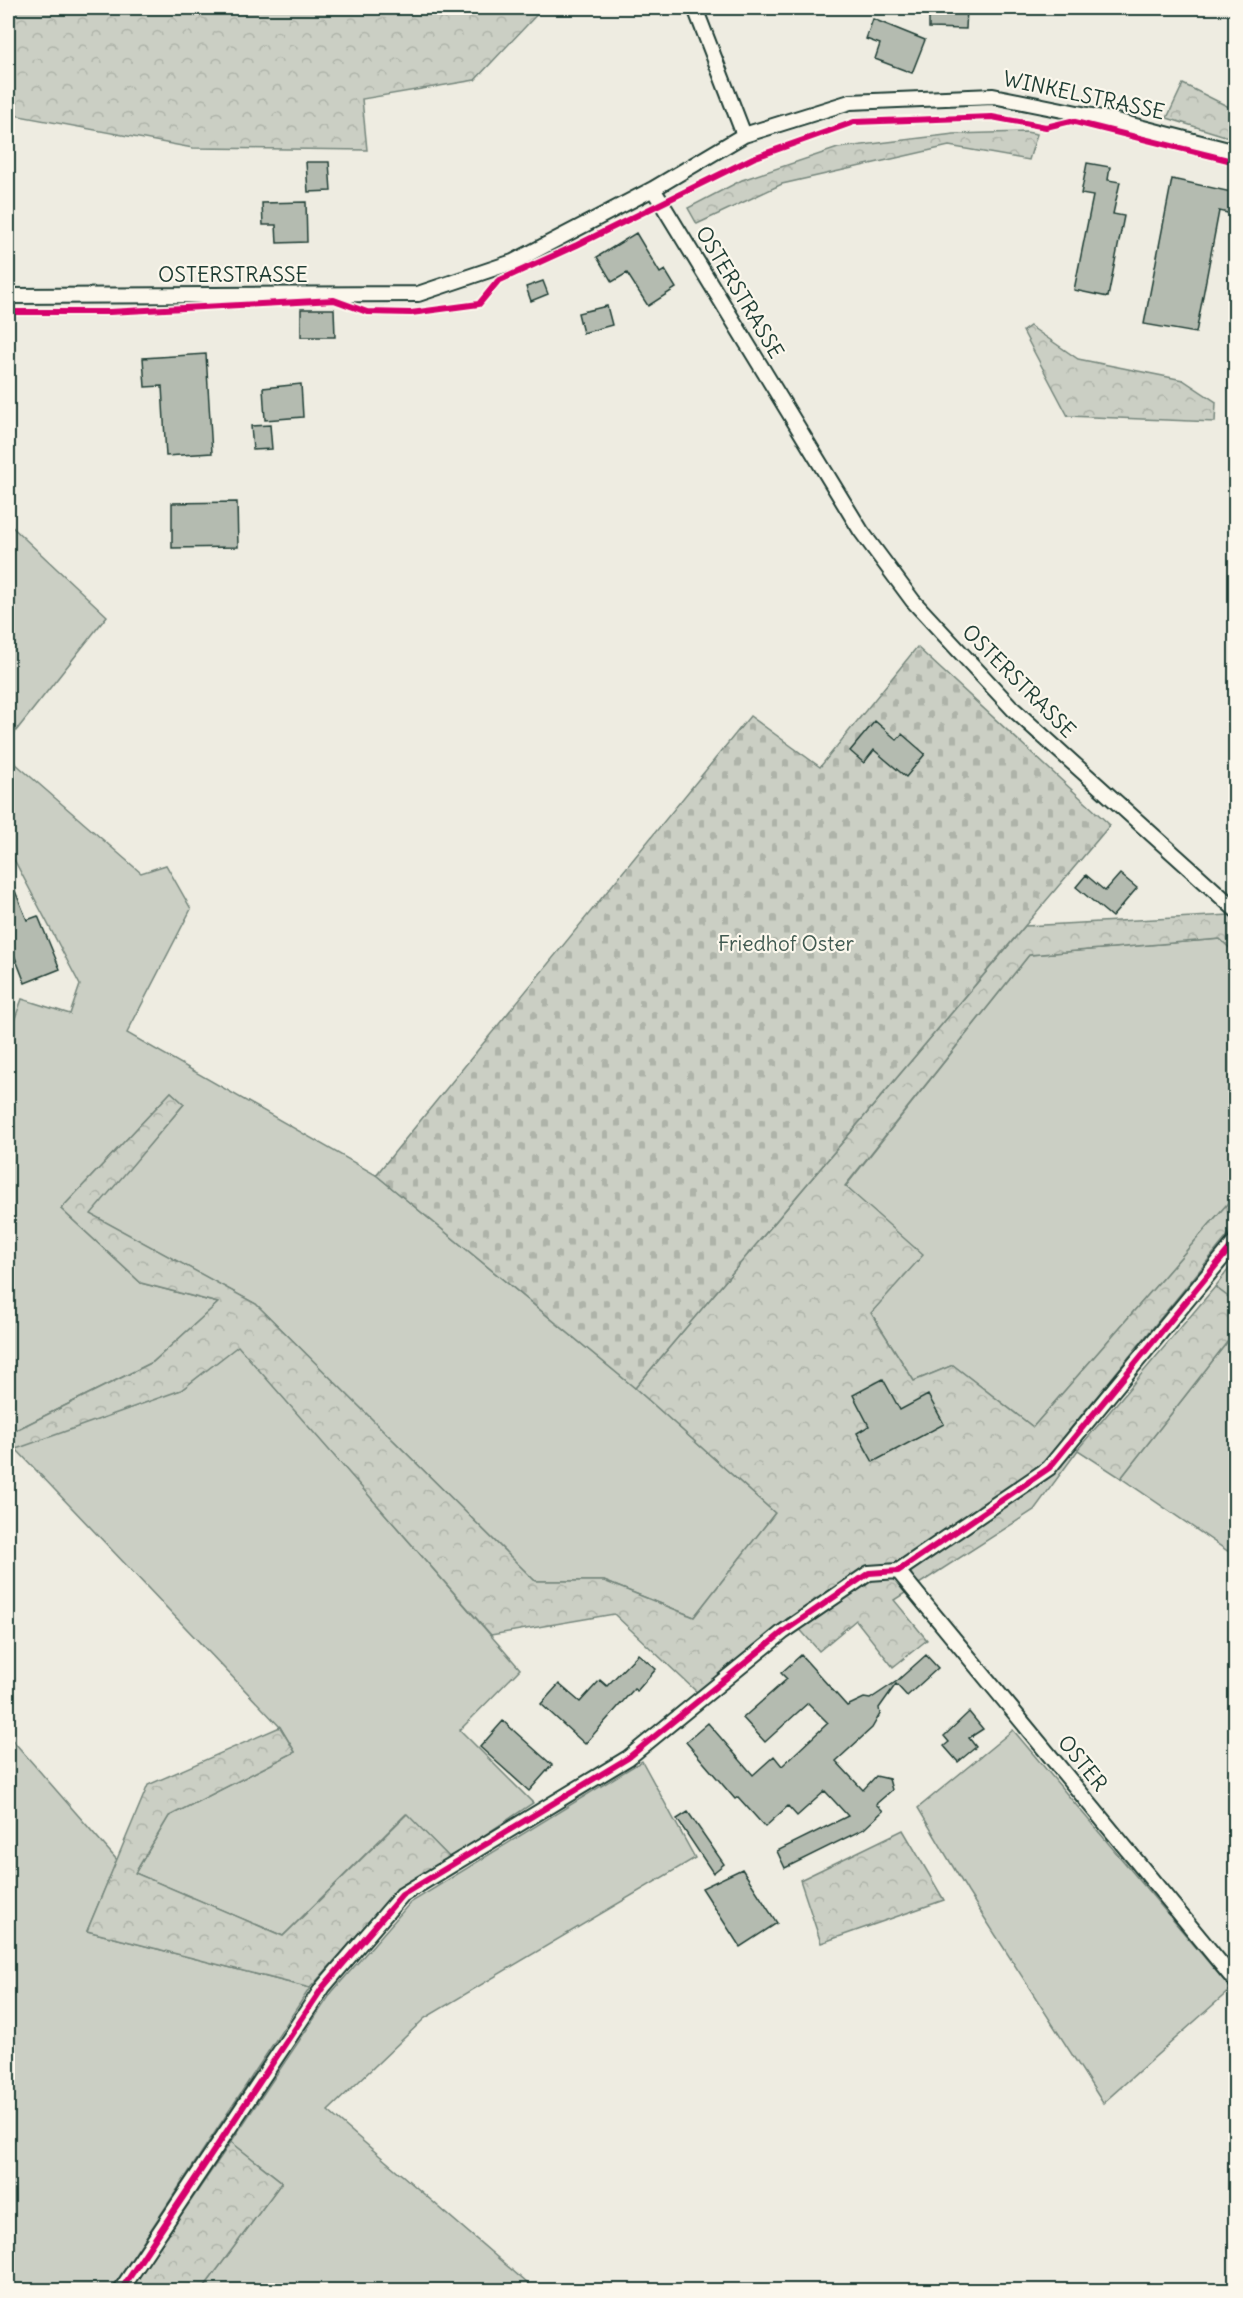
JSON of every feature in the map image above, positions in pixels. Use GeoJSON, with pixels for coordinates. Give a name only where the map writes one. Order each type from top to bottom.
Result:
{"type":"FeatureCollection","features":[{"type":"Feature","properties":{"kind":"street"},"geometry":{"type":"LineString","coordinates":[[695,8],[744,135]]}},
{"type":"Feature","properties":{"kind":"street","name":"WINKELSTRASSE"},"geometry":{"type":"LineString","coordinates":[[654,189],[744,135],[850,102],[993,96],[1112,120],[1236,152]]}},
{"type":"Feature","properties":{"kind":"street","name":"OSTERSTRASSE"},"geometry":{"type":"LineString","coordinates":[[8,296],[418,294],[513,262],[654,189],[861,531],[913,601],[1013,709],[1236,910]]}},
{"type":"Feature","properties":{"kind":"street"},"geometry":{"type":"LineString","coordinates":[[121,2290],[323,1987],[402,1895],[628,1758],[783,1632],[869,1573],[898,1571],[1049,1468],[1236,1241]]}},
{"type":"Feature","properties":{"kind":"street","name":"OSTER"},"geometry":{"type":"LineString","coordinates":[[898,1571],[1236,1982]]}},
{"type":"Feature","properties":{"kind":"green space"},"geometry":{"type":"Polygon","coordinates":[[[8,8],[543,8],[475,80],[362,99],[367,150],[193,148],[8,114],[8,8]]]}},
{"type":"Feature","properties":{"kind":"green space"},"geometry":{"type":"Polygon","coordinates":[[[1183,84],[1235,110],[1235,139],[1167,118],[1183,84]]]}},
{"type":"Feature","properties":{"kind":"green space"},"geometry":{"type":"Polygon","coordinates":[[[1026,132],[1037,134],[1029,160],[949,146],[782,184],[697,224],[688,208],[742,180],[838,148],[954,134],[1026,132]]]}},
{"type":"Feature","properties":{"kind":"green space"},"geometry":{"type":"Polygon","coordinates":[[[1030,326],[1078,359],[1183,380],[1216,402],[1215,422],[1068,416],[1023,331],[1030,326]]]}},
{"type":"Feature","properties":{"kind":"green space"},"geometry":{"type":"Polygon","coordinates":[[[8,523],[107,616],[8,741],[8,523]]]}},
{"type":"Feature","properties":{"kind":"green space","name":"Friedhof Oster"},"geometry":{"type":"Polygon","coordinates":[[[917,647],[1110,825],[635,1388],[376,1175],[750,716],[820,767],[917,647]]]}},
{"type":"Feature","properties":{"kind":"green space"},"geometry":{"type":"Polygon","coordinates":[[[8,757],[141,873],[166,865],[191,909],[127,1033],[376,1175],[635,1388],[775,1513],[694,1617],[604,1581],[535,1581],[256,1304],[90,1214],[184,1104],[171,1092],[61,1209],[141,1283],[218,1303],[153,1362],[12,1432],[181,1390],[238,1345],[520,1669],[460,1730],[533,1803],[450,1858],[406,1814],[283,1936],[135,1873],[169,1816],[295,1752],[280,1727],[16,1449],[8,1456],[8,1037],[22,999],[70,1014],[80,985],[8,848],[8,757]]]}},
{"type":"Feature","properties":{"kind":"green space"},"geometry":{"type":"Polygon","coordinates":[[[1230,915],[1235,920],[1235,953],[1220,939],[1029,955],[845,1186],[923,1255],[871,1313],[914,1381],[953,1365],[1033,1427],[1235,1195],[1235,1227],[1062,1439],[1078,1449],[1215,1287],[1235,1302],[1235,1332],[1121,1478],[1078,1450],[1034,1510],[894,1600],[927,1640],[893,1667],[856,1620],[819,1651],[789,1617],[698,1693],[614,1614],[491,1635],[238,1346],[181,1390],[16,1449],[12,1432],[153,1362],[218,1303],[141,1283],[61,1209],[171,1092],[184,1104],[91,1214],[256,1304],[535,1581],[604,1581],[694,1617],[775,1513],[635,1388],[1025,926],[1230,915]]]}},
{"type":"Feature","properties":{"kind":"green space"},"geometry":{"type":"Polygon","coordinates":[[[1220,939],[1235,953],[1235,1195],[1033,1427],[953,1365],[914,1381],[871,1313],[845,1187],[1029,955],[1220,939]]]}},
{"type":"Feature","properties":{"kind":"green space"},"geometry":{"type":"Polygon","coordinates":[[[1235,1261],[1235,1302],[1215,1287],[1235,1261]]]}},
{"type":"Feature","properties":{"kind":"green space"},"geometry":{"type":"Polygon","coordinates":[[[1235,1332],[1235,1556],[1121,1478],[1235,1332]]]}},
{"type":"Feature","properties":{"kind":"green space"},"geometry":{"type":"Polygon","coordinates":[[[280,1727],[295,1752],[169,1816],[135,1873],[283,1936],[407,1814],[450,1858],[401,1886],[310,1988],[87,1931],[148,1785],[280,1727]]]}},
{"type":"Feature","properties":{"kind":"green space"},"geometry":{"type":"Polygon","coordinates":[[[1013,1730],[1231,1989],[1103,2103],[968,1892],[918,1808],[1013,1730]]]}},
{"type":"Feature","properties":{"kind":"green space"},"geometry":{"type":"Polygon","coordinates":[[[8,1735],[117,1860],[87,1931],[310,1988],[111,2290],[8,2290],[8,1994],[11,1989],[8,1984],[8,1735]]]}},
{"type":"Feature","properties":{"kind":"green space"},"geometry":{"type":"Polygon","coordinates":[[[642,1761],[695,1858],[425,2018],[328,2111],[535,2290],[202,2290],[282,2182],[231,2142],[332,1992],[410,1903],[642,1761]]]}},
{"type":"Feature","properties":{"kind":"green space"},"geometry":{"type":"Polygon","coordinates":[[[903,1830],[944,1900],[821,1943],[800,1880],[903,1830]]]}},
{"type":"Feature","properties":{"kind":"green space"},"geometry":{"type":"Polygon","coordinates":[[[231,2142],[282,2182],[202,2290],[130,2290],[231,2142]]]}},
{"type":"Feature","properties":{"kind":"building"},"geometry":{"type":"Polygon","coordinates":[[[929,8],[967,8],[966,29],[929,28],[929,8]]]}},
{"type":"Feature","properties":{"kind":"building"},"geometry":{"type":"Polygon","coordinates":[[[873,19],[925,40],[912,73],[875,59],[880,44],[866,39],[873,19]]]}},
{"type":"Feature","properties":{"kind":"building"},"geometry":{"type":"Polygon","coordinates":[[[306,162],[329,162],[331,191],[308,192],[306,162]]]}},
{"type":"Feature","properties":{"kind":"building"},"geometry":{"type":"Polygon","coordinates":[[[1087,163],[1110,167],[1108,180],[1120,182],[1113,214],[1124,216],[1108,297],[1074,290],[1093,196],[1081,194],[1087,163]]]}},
{"type":"Feature","properties":{"kind":"building"},"geometry":{"type":"Polygon","coordinates":[[[1172,179],[1236,193],[1236,215],[1219,211],[1196,333],[1144,324],[1172,179]]]}},
{"type":"Feature","properties":{"kind":"building"},"geometry":{"type":"Polygon","coordinates":[[[306,202],[307,242],[277,243],[276,225],[263,225],[262,203],[306,202]]]}},
{"type":"Feature","properties":{"kind":"building"},"geometry":{"type":"Polygon","coordinates":[[[636,233],[660,273],[665,270],[676,288],[648,306],[627,273],[612,282],[597,257],[636,233]]]}},
{"type":"Feature","properties":{"kind":"building"},"geometry":{"type":"Polygon","coordinates":[[[543,281],[548,294],[531,301],[526,287],[543,281]]]}},
{"type":"Feature","properties":{"kind":"building"},"geometry":{"type":"Polygon","coordinates":[[[607,306],[612,325],[583,333],[578,313],[607,306]]]}},
{"type":"Feature","properties":{"kind":"building"},"geometry":{"type":"Polygon","coordinates":[[[301,309],[334,309],[335,337],[301,337],[301,309]]]}},
{"type":"Feature","properties":{"kind":"building"},"geometry":{"type":"Polygon","coordinates":[[[206,354],[212,453],[166,456],[162,386],[145,387],[143,358],[206,354]]]}},
{"type":"Feature","properties":{"kind":"building"},"geometry":{"type":"Polygon","coordinates":[[[301,384],[303,417],[265,420],[263,388],[301,384]]]}},
{"type":"Feature","properties":{"kind":"building"},"geometry":{"type":"Polygon","coordinates":[[[270,425],[272,449],[253,450],[251,426],[270,425]]]}},
{"type":"Feature","properties":{"kind":"building"},"geometry":{"type":"Polygon","coordinates":[[[237,502],[238,547],[172,548],[172,503],[237,502]]]}},
{"type":"Feature","properties":{"kind":"building"},"geometry":{"type":"Polygon","coordinates":[[[875,721],[897,740],[902,734],[925,754],[906,777],[874,750],[864,763],[850,751],[875,721]]]}},
{"type":"Feature","properties":{"kind":"building"},"geometry":{"type":"Polygon","coordinates":[[[8,874],[27,920],[38,916],[60,969],[25,983],[8,939],[8,874]]]}},
{"type":"Feature","properties":{"kind":"building"},"geometry":{"type":"Polygon","coordinates":[[[1120,874],[1137,888],[1112,917],[1076,887],[1086,875],[1105,891],[1120,874]]]}},
{"type":"Feature","properties":{"kind":"building"},"geometry":{"type":"Polygon","coordinates":[[[883,1379],[900,1410],[928,1395],[944,1424],[873,1462],[857,1433],[869,1426],[853,1395],[883,1379]]]}},
{"type":"Feature","properties":{"kind":"building"},"geometry":{"type":"Polygon","coordinates":[[[638,1654],[656,1669],[637,1691],[634,1689],[585,1744],[541,1704],[559,1684],[580,1702],[600,1680],[607,1686],[638,1654]]]}},
{"type":"Feature","properties":{"kind":"building"},"geometry":{"type":"Polygon","coordinates":[[[801,1655],[847,1706],[864,1698],[870,1699],[897,1681],[926,1655],[938,1668],[907,1696],[896,1684],[879,1708],[880,1714],[872,1728],[836,1761],[863,1790],[876,1776],[889,1779],[892,1790],[876,1804],[883,1811],[864,1829],[785,1868],[777,1851],[848,1816],[825,1791],[797,1816],[788,1806],[765,1827],[738,1797],[735,1799],[686,1742],[708,1723],[753,1775],[774,1756],[782,1766],[828,1723],[808,1703],[765,1742],[743,1718],[787,1679],[781,1673],[801,1655]]]}},
{"type":"Feature","properties":{"kind":"building"},"geometry":{"type":"Polygon","coordinates":[[[969,1712],[983,1729],[969,1738],[976,1747],[958,1762],[944,1746],[949,1742],[944,1736],[969,1712]]]}},
{"type":"Feature","properties":{"kind":"building"},"geometry":{"type":"Polygon","coordinates":[[[503,1721],[552,1765],[529,1791],[480,1747],[503,1721]]]}},
{"type":"Feature","properties":{"kind":"building"},"geometry":{"type":"Polygon","coordinates":[[[688,1812],[724,1864],[713,1873],[677,1819],[688,1812]]]}},
{"type":"Feature","properties":{"kind":"building"},"geometry":{"type":"Polygon","coordinates":[[[742,1869],[777,1923],[740,1947],[702,1888],[742,1869]]]}},
{"type":"Feature","properties":{"kind":"cycle path"},"geometry":{"type":"LineString","coordinates":[[8,312],[109,312],[334,300],[367,312],[411,313],[479,304],[498,281],[577,245],[753,158],[854,122],[992,117],[1046,127],[1071,121],[1236,162]]}},
{"type":"Feature","properties":{"kind":"cycle path"},"geometry":{"type":"LineString","coordinates":[[121,2290],[323,1987],[402,1895],[628,1758],[783,1632],[869,1573],[898,1571],[1049,1468],[1236,1241]]}}]}
